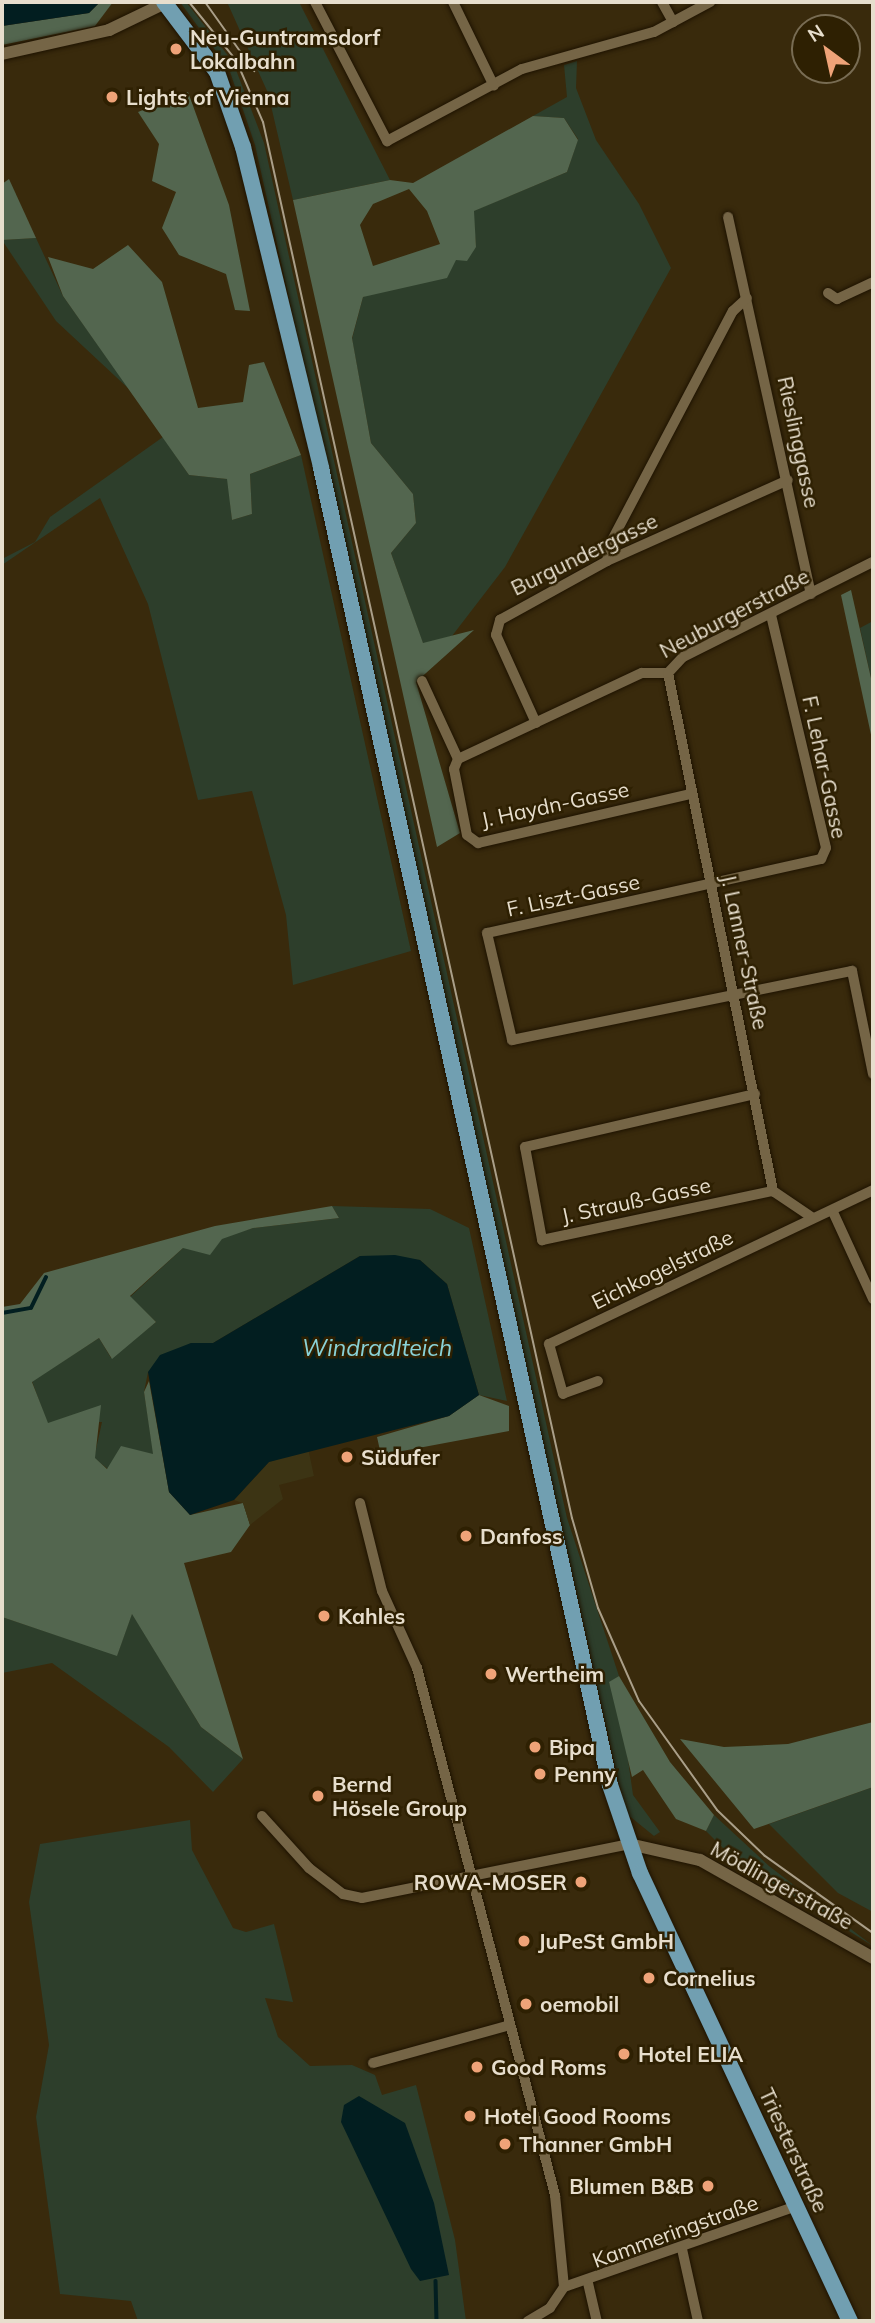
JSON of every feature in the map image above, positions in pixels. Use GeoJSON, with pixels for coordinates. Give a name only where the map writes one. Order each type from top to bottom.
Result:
{"type":"FeatureCollection","features":[{"type":"Feature","properties":{"kind":"main road","name":"Triesterstraße"},"geometry":{"type":"LineString","coordinates":[[164,2],[217,72],[243,146],[486,1209],[595,1728],[629,1844],[850,2321]]}},
{"type":"Feature","properties":{"kind":"street"},"geometry":{"type":"LineString","coordinates":[[2,54],[109,30],[164,2]]}},
{"type":"Feature","properties":{"kind":"street"},"geometry":{"type":"LineString","coordinates":[[315,2],[387,141],[522,69],[673,22],[710,2]]}},
{"type":"Feature","properties":{"kind":"street"},"geometry":{"type":"LineString","coordinates":[[453,2],[494,86]]}},
{"type":"Feature","properties":{"kind":"street"},"geometry":{"type":"LineString","coordinates":[[662,2],[673,22]]}},
{"type":"Feature","properties":{"kind":"street","name":"Rieslinggasse"},"geometry":{"type":"LineString","coordinates":[[728,217],[811,594]]}},
{"type":"Feature","properties":{"kind":"street"},"geometry":{"type":"LineString","coordinates":[[828,293],[837,299],[873,282]]}},
{"type":"Feature","properties":{"kind":"street"},"geometry":{"type":"LineString","coordinates":[[607,561],[611,542],[726,323],[747,299]]}},
{"type":"Feature","properties":{"kind":"street","name":"Burgundergasse"},"geometry":{"type":"LineString","coordinates":[[536,723],[496,635],[500,620],[607,561],[788,480]]}},
{"type":"Feature","properties":{"kind":"street","name":"Neuburgerstraße"},"geometry":{"type":"LineString","coordinates":[[458,760],[642,673],[668,673],[683,657],[873,562]]}},
{"type":"Feature","properties":{"kind":"street","name":"F. Lehar-Gasse"},"geometry":{"type":"LineString","coordinates":[[712,885],[821,859],[826,848],[771,615]]}},
{"type":"Feature","properties":{"kind":"street","name":"J. Lanner-Straße"},"geometry":{"type":"LineString","coordinates":[[668,673],[690,794],[735,993],[773,1191]]}},
{"type":"Feature","properties":{"kind":"street","name":"J. Haydn-Gasse"},"geometry":{"type":"LineString","coordinates":[[422,681],[458,760],[454,769],[467,835],[478,842],[690,794]]}},
{"type":"Feature","properties":{"kind":"street","name":"F. Liszt-Gasse"},"geometry":{"type":"LineString","coordinates":[[712,885],[487,933],[512,1040],[735,993]]}},
{"type":"Feature","properties":{"kind":"street"},"geometry":{"type":"LineString","coordinates":[[735,993],[852,971],[873,1074]]}},
{"type":"Feature","properties":{"kind":"street","name":"J. Strauß-Gasse"},"geometry":{"type":"LineString","coordinates":[[755,1094],[525,1147],[542,1240],[773,1191]]}},
{"type":"Feature","properties":{"kind":"street","name":"Eichkogelstraße"},"geometry":{"type":"LineString","coordinates":[[598,1381],[575,1395],[563,1394],[549,1344],[813,1218],[833,1212],[873,1190]]}},
{"type":"Feature","properties":{"kind":"street"},"geometry":{"type":"LineString","coordinates":[[773,1191],[813,1218]]}},
{"type":"Feature","properties":{"kind":"street"},"geometry":{"type":"LineString","coordinates":[[833,1212],[873,1299]]}},
{"type":"Feature","properties":{"kind":"street","name":"Kammeringstraße"},"geometry":{"type":"LineString","coordinates":[[360,1503],[382,1591],[417,1668],[555,2195],[565,2287],[588,2283],[797,2206]]}},
{"type":"Feature","properties":{"kind":"street"},"geometry":{"type":"LineString","coordinates":[[262,1816],[309,1868],[343,1894],[362,1898],[629,1844]]}},
{"type":"Feature","properties":{"kind":"street","name":"Mödlingerstraße"},"geometry":{"type":"LineString","coordinates":[[629,1844],[700,1860],[873,1958]]}},
{"type":"Feature","properties":{"kind":"street"},"geometry":{"type":"LineString","coordinates":[[373,2063],[510,2025]]}},
{"type":"Feature","properties":{"kind":"street"},"geometry":{"type":"LineString","coordinates":[[682,2249],[698,2321]]}},
{"type":"Feature","properties":{"kind":"street"},"geometry":{"type":"LineString","coordinates":[[588,2283],[597,2321]]}},
{"type":"Feature","properties":{"kind":"street"},"geometry":{"type":"LineString","coordinates":[[528,2321],[550,2308],[565,2287]]}},
{"type":"Feature","properties":{"kind":"green space"},"geometry":{"type":"Polygon","coordinates":[[[100,2],[113,2],[95,26],[2,45],[2,26],[89,13],[100,2]]]}},
{"type":"Feature","properties":{"kind":"green space"},"geometry":{"type":"Polygon","coordinates":[[[180,2],[186,2],[233,62],[264,143],[567,1518],[619,1676],[609,1683],[621,1710],[633,1795],[660,1832],[654,1836],[627,1814],[617,1775],[255,145],[229,69],[180,2]]]}},
{"type":"Feature","properties":{"kind":"green space"},"geometry":{"type":"Polygon","coordinates":[[[227,2],[299,2],[390,180],[293,200],[268,93],[227,2]]]}},
{"type":"Feature","properties":{"kind":"green space"},"geometry":{"type":"Polygon","coordinates":[[[577,61],[576,88],[596,140],[639,204],[671,268],[505,567],[452,636],[423,644],[391,553],[416,523],[413,494],[371,443],[352,339],[363,297],[476,247],[473,211],[567,172],[578,139],[564,118],[533,116],[567,97],[564,65],[577,61]]]}},
{"type":"Feature","properties":{"kind":"green space"},"geometry":{"type":"Polygon","coordinates":[[[188,92],[229,205],[250,311],[235,310],[226,274],[179,255],[162,228],[176,192],[152,181],[159,144],[138,112],[188,92]]]}},
{"type":"Feature","properties":{"kind":"green space"},"geometry":{"type":"Polygon","coordinates":[[[533,116],[564,118],[578,140],[567,172],[474,211],[476,247],[467,261],[456,260],[447,278],[363,297],[352,338],[371,443],[413,494],[416,523],[391,553],[423,643],[474,630],[416,682],[460,833],[437,847],[293,200],[390,180],[413,183],[533,116]],[[409,189],[373,204],[360,225],[373,266],[440,244],[427,211],[409,189]]]}},
{"type":"Feature","properties":{"kind":"green space"},"geometry":{"type":"Polygon","coordinates":[[[9,179],[36,238],[2,240],[2,184],[9,179]]]}},
{"type":"Feature","properties":{"kind":"green space"},"geometry":{"type":"Polygon","coordinates":[[[36,238],[63,296],[130,390],[56,321],[2,240],[36,238]]]}},
{"type":"Feature","properties":{"kind":"green space"},"geometry":{"type":"Polygon","coordinates":[[[128,245],[162,282],[198,408],[243,402],[249,365],[264,362],[301,455],[250,474],[252,514],[232,520],[227,479],[189,475],[63,296],[48,257],[93,269],[128,245]]]}},
{"type":"Feature","properties":{"kind":"green space"},"geometry":{"type":"Polygon","coordinates":[[[163,437],[189,475],[228,479],[232,520],[252,514],[250,474],[301,455],[411,951],[293,985],[286,915],[252,791],[198,800],[148,604],[100,498],[2,565],[2,559],[35,542],[50,517],[163,437]]]}},
{"type":"Feature","properties":{"kind":"green space"},"geometry":{"type":"Polygon","coordinates":[[[851,590],[873,687],[873,744],[841,595],[851,590]]]}},
{"type":"Feature","properties":{"kind":"green space"},"geometry":{"type":"Polygon","coordinates":[[[873,621],[873,687],[860,628],[873,621]]]}},
{"type":"Feature","properties":{"kind":"green space"},"geometry":{"type":"Polygon","coordinates":[[[332,1206],[430,1209],[469,1228],[507,1401],[479,1395],[447,1284],[420,1260],[360,1256],[213,1343],[191,1343],[148,1372],[144,1392],[154,1454],[108,1469],[94,1458],[102,1422],[47,1423],[32,1381],[99,1338],[111,1358],[156,1322],[130,1297],[183,1248],[253,1228],[339,1218],[332,1206]]]}},
{"type":"Feature","properties":{"kind":"green space"},"geometry":{"type":"Polygon","coordinates":[[[332,1206],[339,1218],[253,1228],[222,1239],[210,1255],[183,1248],[130,1296],[156,1322],[112,1359],[99,1338],[32,1382],[48,1423],[101,1405],[95,1458],[107,1469],[121,1446],[153,1454],[144,1392],[149,1381],[169,1492],[190,1515],[243,1503],[250,1525],[231,1552],[184,1563],[243,1759],[201,1727],[132,1614],[117,1656],[2,1617],[2,1307],[20,1304],[44,1273],[215,1226],[332,1206]]]}},
{"type":"Feature","properties":{"kind":"green space"},"geometry":{"type":"Polygon","coordinates":[[[479,1395],[509,1406],[509,1431],[381,1455],[377,1437],[449,1416],[479,1395]]]}},
{"type":"Feature","properties":{"kind":"green space"},"geometry":{"type":"Polygon","coordinates":[[[132,1613],[201,1727],[243,1759],[213,1792],[169,1747],[52,1663],[2,1673],[2,1617],[117,1655],[132,1613]]]}},
{"type":"Feature","properties":{"kind":"green space"},"geometry":{"type":"Polygon","coordinates":[[[619,1676],[670,1762],[714,1815],[706,1831],[676,1819],[643,1770],[632,1777],[609,1682],[619,1676]]]}},
{"type":"Feature","properties":{"kind":"green space"},"geometry":{"type":"Polygon","coordinates":[[[873,1722],[873,1787],[754,1829],[680,1739],[724,1747],[788,1744],[873,1722]]]}},
{"type":"Feature","properties":{"kind":"green space"},"geometry":{"type":"Polygon","coordinates":[[[873,1787],[873,1912],[838,1893],[769,1824],[873,1787]]]}},
{"type":"Feature","properties":{"kind":"green space"},"geometry":{"type":"Polygon","coordinates":[[[714,1815],[769,1866],[873,1946],[735,1860],[706,1831],[714,1815]]]}},
{"type":"Feature","properties":{"kind":"green space"},"geometry":{"type":"Polygon","coordinates":[[[190,1820],[192,1850],[233,1928],[246,1932],[274,1924],[293,2002],[265,1998],[278,2037],[310,2066],[352,2065],[375,2075],[382,2095],[416,2085],[455,2240],[466,2321],[138,2321],[131,2301],[60,2294],[36,2117],[49,2045],[29,1902],[40,1844],[190,1820]]]}},
{"type":"Feature","properties":{"kind":"sand"},"geometry":{"type":"Polygon","coordinates":[[[308,1448],[314,1476],[279,1485],[283,1499],[250,1525],[243,1503],[234,1500],[269,1462],[308,1448]]]}},
{"type":"Feature","properties":{"kind":"water"},"geometry":{"type":"Polygon","coordinates":[[[2,2],[100,2],[89,13],[2,26],[2,2]]]}},
{"type":"Feature","properties":{"kind":"water","name":"Windradlteich"},"geometry":{"type":"Polygon","coordinates":[[[395,1255],[420,1260],[447,1284],[479,1395],[449,1416],[269,1462],[234,1500],[190,1515],[169,1492],[148,1372],[160,1355],[191,1343],[213,1343],[360,1256],[395,1255]]]}},
{"type":"Feature","properties":{"kind":"water"},"geometry":{"type":"Polygon","coordinates":[[[359,2096],[405,2123],[434,2203],[449,2275],[420,2281],[411,2269],[341,2122],[344,2105],[359,2096]]]}},
{"type":"Feature","properties":{"kind":"waterway"},"geometry":{"type":"LineString","coordinates":[[2,1313],[31,1308],[46,1277]]}},
{"type":"Feature","properties":{"kind":"waterway"},"geometry":{"type":"LineString","coordinates":[[436,2281],[437,2321]]}},
{"type":"Feature","properties":{"kind":"tram line"},"geometry":{"type":"LineString","coordinates":[[189,2],[236,60],[263,122],[572,1518],[598,1608],[639,1701],[717,1810],[765,1856],[873,1933]]}},
{"type":"Feature","properties":{"kind":"tram line"},"geometry":{"type":"LineString","coordinates":[[205,2],[254,71]]}},
{"type":"Feature","properties":{"kind":"place","name":"Neu-Guntramsdorf Lokalbahn"},"geometry":{"type":"Point","coordinates":[176,49]}},
{"type":"Feature","properties":{"kind":"place","name":"Lights of Vienna"},"geometry":{"type":"Point","coordinates":[112,97]}},
{"type":"Feature","properties":{"kind":"place","name":"Südufer"},"geometry":{"type":"Point","coordinates":[347,1457]}},
{"type":"Feature","properties":{"kind":"place","name":"Danfoss"},"geometry":{"type":"Point","coordinates":[466,1536]}},
{"type":"Feature","properties":{"kind":"place","name":"Kahles"},"geometry":{"type":"Point","coordinates":[324,1616]}},
{"type":"Feature","properties":{"kind":"place","name":"Wertheim"},"geometry":{"type":"Point","coordinates":[491,1674]}},
{"type":"Feature","properties":{"kind":"place","name":"Bipa"},"geometry":{"type":"Point","coordinates":[535,1747]}},
{"type":"Feature","properties":{"kind":"place","name":"Penny"},"geometry":{"type":"Point","coordinates":[540,1774]}},
{"type":"Feature","properties":{"kind":"place","name":"Bernd Hösele Group"},"geometry":{"type":"Point","coordinates":[318,1796]}},
{"type":"Feature","properties":{"kind":"place","name":"ROWA-MOSER"},"geometry":{"type":"Point","coordinates":[581,1882]}},
{"type":"Feature","properties":{"kind":"place","name":"JuPeSt GmbH"},"geometry":{"type":"Point","coordinates":[524,1941]}},
{"type":"Feature","properties":{"kind":"place","name":"Cornelius"},"geometry":{"type":"Point","coordinates":[649,1978]}},
{"type":"Feature","properties":{"kind":"place","name":"oemobil"},"geometry":{"type":"Point","coordinates":[526,2004]}},
{"type":"Feature","properties":{"kind":"place","name":"Hotel ELIA"},"geometry":{"type":"Point","coordinates":[624,2054]}},
{"type":"Feature","properties":{"kind":"place","name":"Good Roms"},"geometry":{"type":"Point","coordinates":[477,2067]}},
{"type":"Feature","properties":{"kind":"place","name":"Hotel Good Rooms"},"geometry":{"type":"Point","coordinates":[470,2116]}},
{"type":"Feature","properties":{"kind":"place","name":"Thanner GmbH"},"geometry":{"type":"Point","coordinates":[505,2144]}},
{"type":"Feature","properties":{"kind":"place","name":"Blumen B&B"},"geometry":{"type":"Point","coordinates":[708,2186]}}]}
